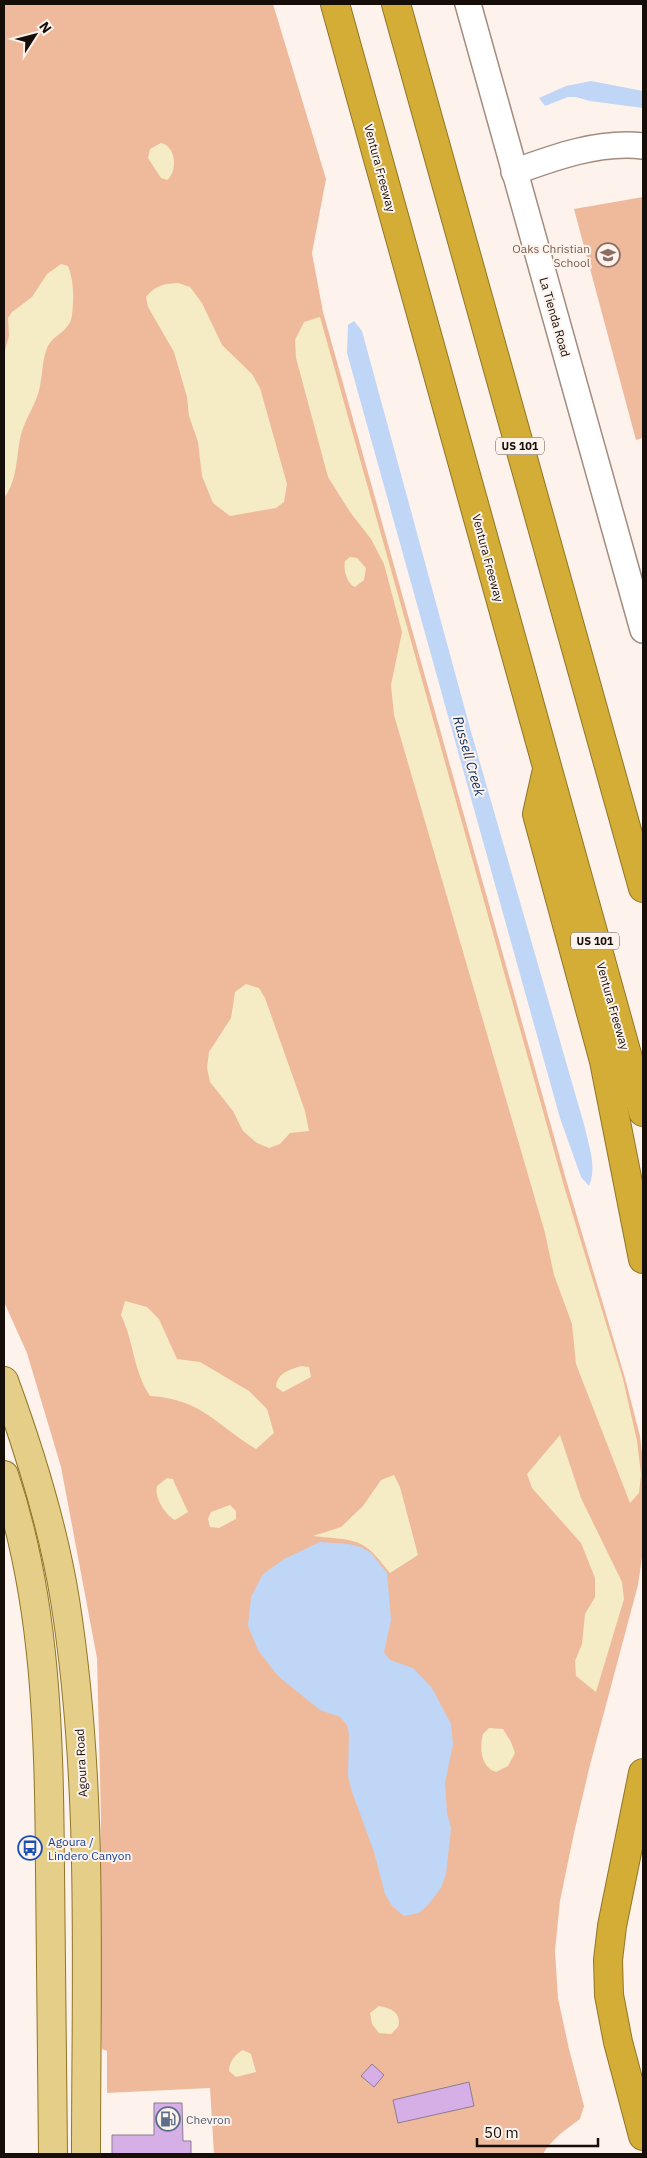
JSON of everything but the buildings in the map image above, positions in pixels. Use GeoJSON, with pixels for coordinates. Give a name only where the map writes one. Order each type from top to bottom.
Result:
{"type":"FeatureCollection","features":[{"type":"Feature","properties":{"kind":"highway","name":"Ventura Freeway"},"geometry":{"type":"LineString","coordinates":[[335,4],[643,1112]]}},
{"type":"Feature","properties":{"kind":"highway","name":"US 101"},"geometry":{"type":"LineString","coordinates":[[396,4],[643,888]]}},
{"type":"Feature","properties":{"kind":"highway"},"geometry":{"type":"LineString","coordinates":[[547,770],[537,814],[604,1061],[643,1259]]}},
{"type":"Feature","properties":{"kind":"highway"},"geometry":{"type":"LineString","coordinates":[[643,1773],[612,1926],[608,1960],[608,1995],[618,2042],[643,2136]]}},
{"type":"Feature","properties":{"kind":"main road","name":"Agoura Road"},"geometry":{"type":"LineString","coordinates":[[4,1381],[28,1448],[48,1522],[65,1599],[76,1683],[82,1749],[86,1873],[86,2154]]}},
{"type":"Feature","properties":{"kind":"main road"},"geometry":{"type":"LineString","coordinates":[[4,1475],[28,1569],[43,1668],[49,1750],[53,2154]]}},
{"type":"Feature","properties":{"kind":"main road"},"geometry":{"type":"LineString","coordinates":[[49,1750],[82,1749]]}},
{"type":"Feature","properties":{"kind":"street","name":"La Tienda Road"},"geometry":{"type":"LineString","coordinates":[[468,4],[643,630]]}},
{"type":"Feature","properties":{"kind":"street"},"geometry":{"type":"LineString","coordinates":[[514,172],[550,158],[606,146],[643,146]]}},
{"type":"Feature","properties":{"kind":"shaded area"},"geometry":{"type":"Polygon","coordinates":[[[4,4],[273,4],[326,179],[312,253],[323,312],[567,1183],[625,1378],[640,1436],[643,1461],[643,1551],[638,1585],[574,1833],[560,1901],[555,1951],[558,1998],[584,2106],[580,2119],[560,2134],[543,2154],[214,2154],[210,2088],[107,2093],[107,2051],[102,2049],[99,1907],[101,1817],[97,1658],[61,1467],[27,1353],[4,1302],[4,4]]]}},
{"type":"Feature","properties":{"kind":"shaded area"},"geometry":{"type":"Polygon","coordinates":[[[643,197],[643,438],[636,440],[574,209],[643,197]]]}},
{"type":"Feature","properties":{"kind":"sand"},"geometry":{"type":"Polygon","coordinates":[[[161,143],[170,149],[174,159],[173,171],[167,180],[161,178],[148,158],[150,149],[161,143]]]}},
{"type":"Feature","properties":{"kind":"sand"},"geometry":{"type":"Polygon","coordinates":[[[61,264],[68,266],[71,278],[73,296],[71,321],[47,348],[39,391],[21,434],[14,477],[4,498],[4,354],[9,336],[8,318],[12,312],[32,297],[47,274],[61,264]]]}},
{"type":"Feature","properties":{"kind":"sand"},"geometry":{"type":"Polygon","coordinates":[[[178,283],[190,287],[202,303],[222,345],[252,374],[260,388],[287,484],[284,502],[276,508],[230,516],[213,503],[202,476],[198,442],[189,416],[187,397],[174,352],[148,307],[146,297],[160,286],[178,283]]]}},
{"type":"Feature","properties":{"kind":"sand"},"geometry":{"type":"Polygon","coordinates":[[[320,317],[564,1186],[623,1379],[637,1441],[641,1474],[639,1493],[630,1503],[576,1364],[572,1324],[554,1275],[545,1233],[394,715],[391,685],[402,632],[384,564],[371,539],[350,512],[328,477],[296,358],[295,340],[304,322],[320,317]]]}},
{"type":"Feature","properties":{"kind":"sand"},"geometry":{"type":"Polygon","coordinates":[[[350,557],[357,558],[366,568],[364,580],[355,587],[348,580],[345,572],[345,561],[350,557]]]}},
{"type":"Feature","properties":{"kind":"sand"},"geometry":{"type":"Polygon","coordinates":[[[246,984],[259,988],[265,998],[305,1111],[309,1131],[290,1133],[280,1144],[269,1148],[257,1143],[243,1131],[233,1111],[210,1082],[207,1068],[209,1052],[231,1018],[235,992],[246,984]]]}},
{"type":"Feature","properties":{"kind":"sand"},"geometry":{"type":"Polygon","coordinates":[[[125,1301],[147,1307],[159,1319],[177,1359],[200,1362],[249,1391],[267,1409],[274,1433],[256,1449],[196,1408],[168,1398],[150,1396],[140,1377],[121,1315],[125,1301]]]}},
{"type":"Feature","properties":{"kind":"sand"},"geometry":{"type":"Polygon","coordinates":[[[301,1366],[309,1367],[311,1377],[283,1392],[276,1387],[281,1375],[301,1366]]]}},
{"type":"Feature","properties":{"kind":"sand"},"geometry":{"type":"Polygon","coordinates":[[[560,1435],[581,1498],[622,1582],[624,1599],[596,1692],[576,1676],[575,1661],[582,1644],[585,1614],[595,1597],[595,1578],[581,1543],[532,1488],[527,1474],[560,1435]]]}},
{"type":"Feature","properties":{"kind":"sand"},"geometry":{"type":"Polygon","coordinates":[[[394,1475],[400,1487],[418,1555],[390,1573],[372,1552],[358,1542],[313,1536],[341,1527],[363,1506],[381,1480],[394,1475]]]}},
{"type":"Feature","properties":{"kind":"sand"},"geometry":{"type":"Polygon","coordinates":[[[167,1478],[173,1479],[188,1512],[175,1520],[164,1510],[157,1495],[157,1486],[167,1478]]]}},
{"type":"Feature","properties":{"kind":"sand"},"geometry":{"type":"Polygon","coordinates":[[[230,1505],[236,1511],[236,1519],[219,1528],[210,1527],[208,1519],[211,1512],[230,1505]]]}},
{"type":"Feature","properties":{"kind":"sand"},"geometry":{"type":"Polygon","coordinates":[[[489,1728],[503,1729],[515,1753],[508,1766],[496,1772],[491,1770],[484,1762],[481,1751],[483,1734],[489,1728]]]}},
{"type":"Feature","properties":{"kind":"sand"},"geometry":{"type":"Polygon","coordinates":[[[379,2006],[388,2008],[397,2015],[398,2027],[391,2034],[379,2033],[372,2024],[370,2013],[379,2006]]]}},
{"type":"Feature","properties":{"kind":"sand"},"geometry":{"type":"Polygon","coordinates":[[[243,2050],[251,2054],[256,2072],[236,2077],[229,2071],[230,2064],[235,2056],[243,2050]]]}},
{"type":"Feature","properties":{"kind":"water"},"geometry":{"type":"Polygon","coordinates":[[[591,81],[643,91],[643,108],[590,101],[576,97],[568,97],[545,106],[539,98],[566,86],[591,81]]]}},
{"type":"Feature","properties":{"kind":"water","name":"Russell Creek"},"geometry":{"type":"Polygon","coordinates":[[[354,321],[362,331],[470,728],[585,1128],[592,1164],[589,1186],[581,1177],[560,1118],[347,353],[348,325],[354,321]]]}},
{"type":"Feature","properties":{"kind":"water"},"geometry":{"type":"Polygon","coordinates":[[[320,1542],[361,1547],[371,1553],[387,1573],[391,1620],[384,1652],[390,1660],[413,1668],[432,1688],[451,1724],[453,1744],[445,1783],[447,1813],[451,1828],[446,1874],[441,1888],[419,1913],[404,1916],[392,1906],[385,1894],[374,1852],[348,1776],[349,1734],[347,1725],[340,1717],[320,1710],[278,1676],[258,1650],[248,1626],[251,1597],[263,1574],[284,1559],[320,1542]]]}},
{"type":"Feature","properties":{"kind":"place","name":"Oaks Christian School"},"geometry":{"type":"Point","coordinates":[608,255]}},
{"type":"Feature","properties":{"kind":"place","name":"Agoura / Lindero Canyon"},"geometry":{"type":"Point","coordinates":[30,1848]}},
{"type":"Feature","properties":{"kind":"place","name":"Chevron"},"geometry":{"type":"Point","coordinates":[168,2119]}}]}
